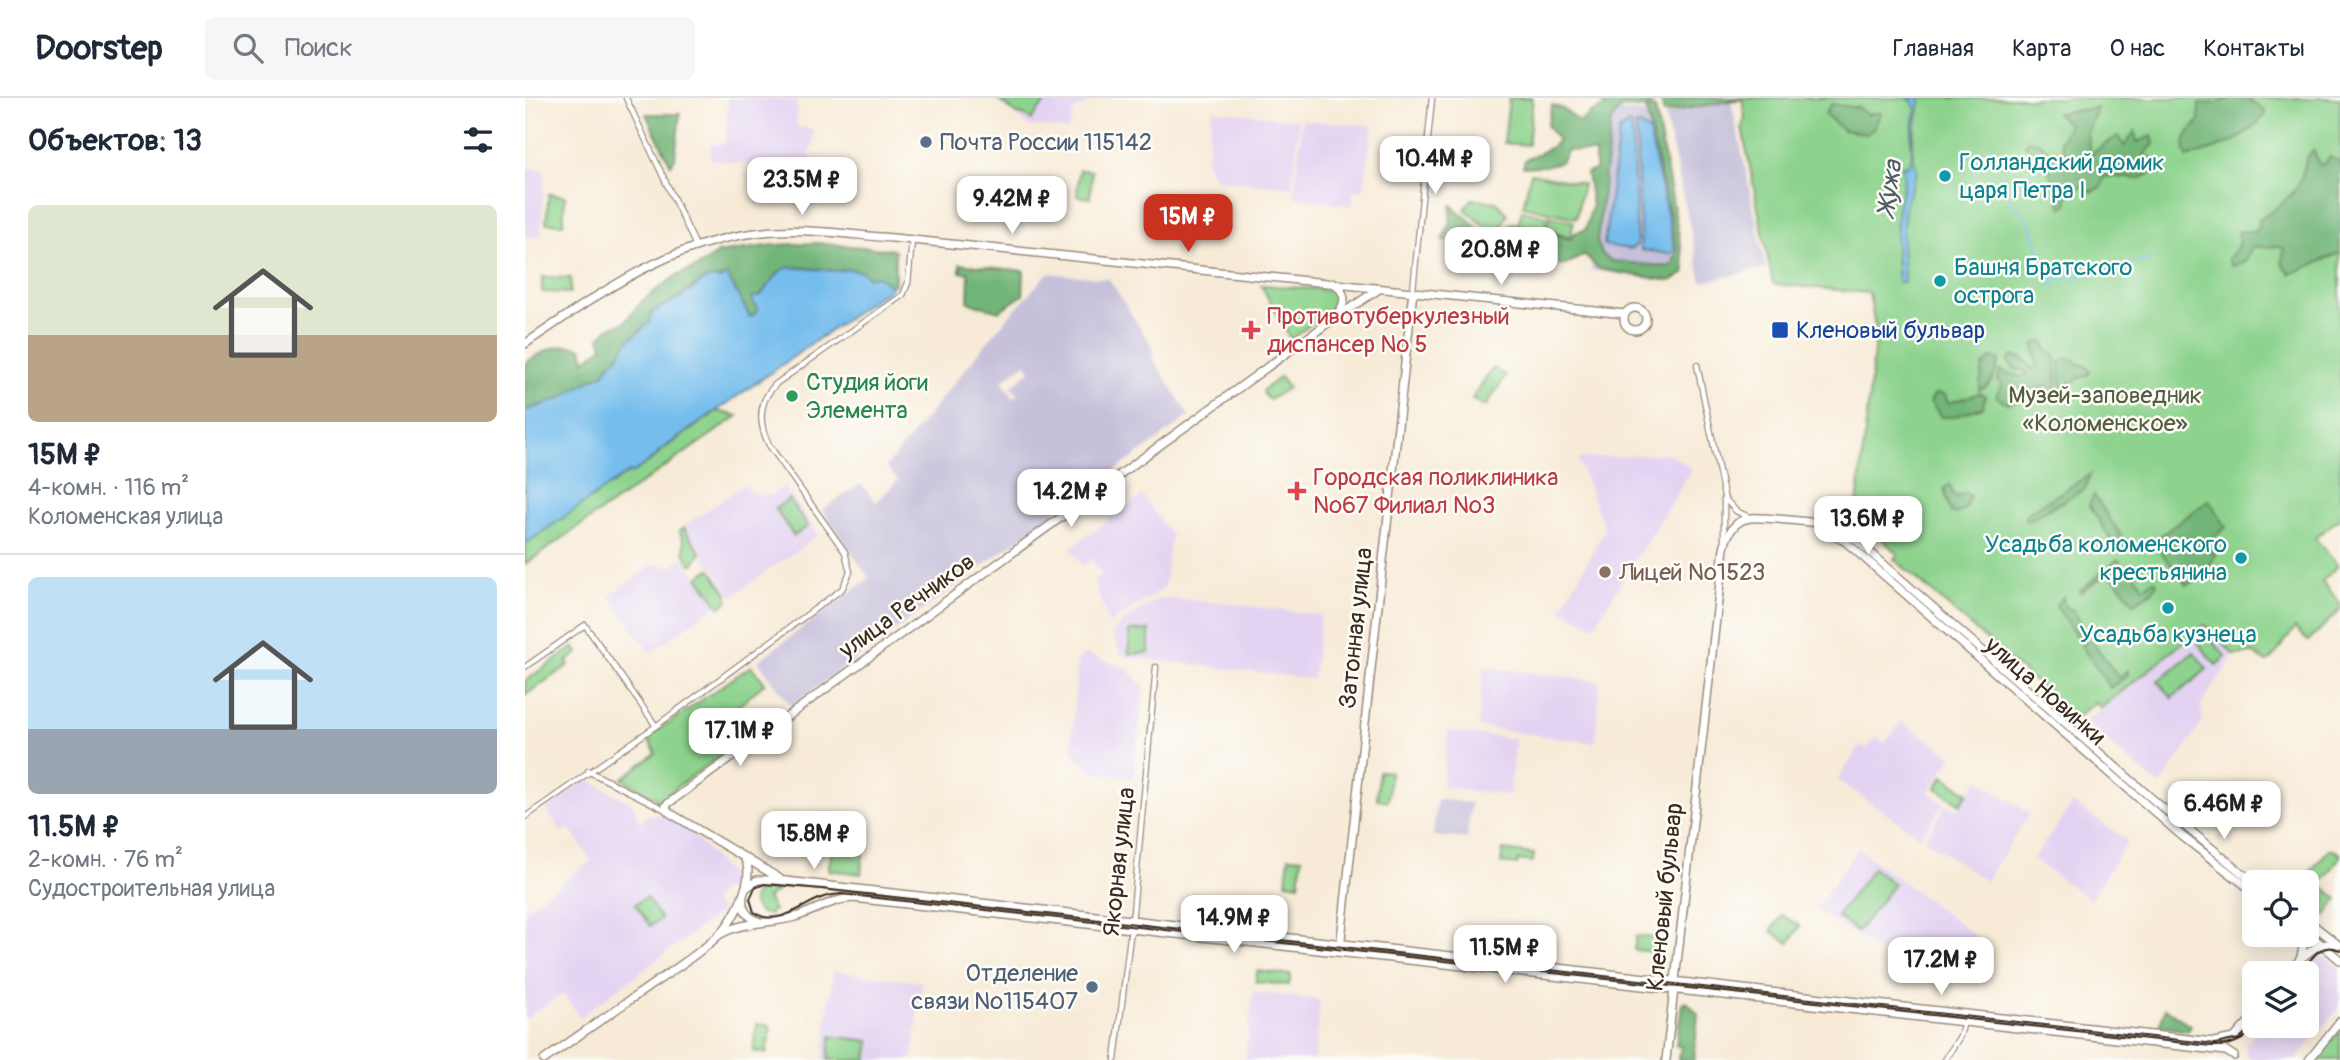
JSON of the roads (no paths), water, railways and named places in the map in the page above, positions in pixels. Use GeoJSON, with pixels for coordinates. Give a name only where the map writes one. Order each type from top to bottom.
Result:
{"type":"FeatureCollection","features":[{"type":"Feature","properties":{"kind":"street"},"geometry":{"type":"LineString","coordinates":[[626,98],[696,246]]}},
{"type":"Feature","properties":{"kind":"street","name":"Затонная улица"},"geometry":{"type":"LineString","coordinates":[[1339,948],[1413,291],[1432,98]]}},
{"type":"Feature","properties":{"kind":"street"},"geometry":{"type":"LineString","coordinates":[[525,344],[615,284],[660,260],[696,246],[774,231],[912,240],[1413,291],[1608,313],[1624,318]]}},
{"type":"Feature","properties":{"kind":"street"},"geometry":{"type":"LineString","coordinates":[[525,817],[656,726],[842,589],[847,581],[849,564],[845,552],[769,445],[761,425],[761,408],[768,392],[777,383],[903,295],[908,283],[912,240]]}},
{"type":"Feature","properties":{"kind":"street"},"geometry":{"type":"LineString","coordinates":[[1332,320],[1341,309],[1344,298],[1343,291],[1334,283]]}},
{"type":"Feature","properties":{"kind":"street","name":"улица Речников"},"geometry":{"type":"LineString","coordinates":[[667,810],[668,803],[1332,320],[1380,288]]}},
{"type":"Feature","properties":{"kind":"street","name":"Кленовый бульвар"},"geometry":{"type":"LineString","coordinates":[[1666,1060],[1724,548],[1724,496],[1697,365]]}},
{"type":"Feature","properties":{"kind":"street"},"geometry":{"type":"LineString","coordinates":[[1724,496],[1731,507],[1751,517]]}},
{"type":"Feature","properties":{"kind":"street"},"geometry":{"type":"LineString","coordinates":[[1724,548],[1726,538],[1734,527],[1751,517]]}},
{"type":"Feature","properties":{"kind":"street","name":"улица Новинки"},"geometry":{"type":"LineString","coordinates":[[1751,517],[1809,523],[1826,529],[1880,567],[2242,882]]}},
{"type":"Feature","properties":{"kind":"street"},"geometry":{"type":"LineString","coordinates":[[525,667],[585,625],[656,726]]}},
{"type":"Feature","properties":{"kind":"street","name":"Якорная улица"},"geometry":{"type":"LineString","coordinates":[[1115,1060],[1132,925],[1156,667]]}},
{"type":"Feature","properties":{"kind":"street"},"geometry":{"type":"LineString","coordinates":[[588,771],[667,810],[766,872],[792,882]]}},
{"type":"Feature","properties":{"kind":"street","name":"улица Новинки"},"geometry":{"type":"LineString","coordinates":[[2155,806],[2242,875]]}},
{"type":"Feature","properties":{"kind":"street"},"geometry":{"type":"LineString","coordinates":[[544,1060],[695,955],[719,935],[729,922],[744,892],[749,871],[744,858]]}},
{"type":"Feature","properties":{"kind":"street"},"geometry":{"type":"LineString","coordinates":[[744,892],[762,879],[1132,925],[1965,1018],[2214,1042],[2234,1038]]}},
{"type":"Feature","properties":{"kind":"street"},"geometry":{"type":"LineString","coordinates":[[831,888],[836,894],[834,901]]}},
{"type":"Feature","properties":{"kind":"street"},"geometry":{"type":"LineString","coordinates":[[744,892],[744,908],[747,914],[765,923]]}},
{"type":"Feature","properties":{"kind":"street"},"geometry":{"type":"LineString","coordinates":[[719,935],[738,926],[797,916],[841,898],[1132,925]]}},
{"type":"Feature","properties":{"kind":"street"},"geometry":{"type":"LineString","coordinates":[[2319,930],[2340,946]]}},
{"type":"Feature","properties":{"kind":"street"},"geometry":{"type":"LineString","coordinates":[[2319,935],[2323,933]]}},
{"type":"Feature","properties":{"kind":"street"},"geometry":{"type":"LineString","coordinates":[[2300,959],[2320,944],[2340,946]]}},
{"type":"Feature","properties":{"kind":"street"},"geometry":{"type":"LineString","coordinates":[[2320,944],[2340,960]]}},
{"type":"Feature","properties":{"kind":"street"},"geometry":{"type":"LineString","coordinates":[[2300,959],[2303,947]]}},
{"type":"Feature","properties":{"kind":"street"},"geometry":{"type":"LineString","coordinates":[[1965,1018],[2218,1050],[2237,1058]]}},
{"type":"Feature","properties":{"kind":"street"},"geometry":{"type":"LineString","coordinates":[[1945,1060],[1960,1036],[1965,1018]]}},
{"type":"Feature","properties":{"kind":"street"},"geometry":{"type":"LineString","coordinates":[[2309,1060],[2340,1021]]}},
{"type":"Feature","properties":{"kind":"street"},"geometry":{"type":"LineString","coordinates":[[2237,1058],[2231,1050],[2234,1038],[2242,1029]]}},
{"type":"Feature","properties":{"kind":"water"},"geometry":{"type":"Polygon","coordinates":[[[1907,98],[1921,98],[1912,150],[1917,171],[1905,205],[1902,244],[1904,282],[1898,282],[1896,227],[1903,183],[1902,166],[1909,165],[1912,157],[1911,138],[1916,110],[1912,101],[1907,98]]]}},
{"type":"Feature","properties":{"kind":"water"},"geometry":{"type":"Polygon","coordinates":[[[1628,124],[1632,126],[1637,245],[1630,249],[1604,245],[1619,131],[1628,124]]]}},
{"type":"Feature","properties":{"kind":"water"},"geometry":{"type":"Polygon","coordinates":[[[1636,125],[1649,131],[1675,250],[1670,254],[1641,250],[1636,125]]]}},
{"type":"Feature","properties":{"kind":"water"},"geometry":{"type":"Polygon","coordinates":[[[788,267],[837,271],[849,269],[863,272],[868,277],[877,276],[891,286],[888,292],[871,301],[631,474],[629,472],[525,544],[525,411],[561,398],[603,375],[627,342],[649,323],[651,313],[691,291],[702,281],[721,279],[727,275],[750,317],[758,311],[751,297],[760,296],[780,271],[788,267]]]}},
{"type":"Feature","properties":{"kind":"waterway"},"geometry":{"type":"LineString","coordinates":[[2013,193],[2033,169]]}},
{"type":"Feature","properties":{"kind":"waterway"},"geometry":{"type":"LineString","coordinates":[[2008,199],[2028,218],[2054,289]]}},
{"type":"Feature","properties":{"kind":"waterway"},"geometry":{"type":"LineString","coordinates":[[2052,281],[2119,269],[2149,259]]}},
{"type":"Feature","properties":{"kind":"tram line"},"geometry":{"type":"LineString","coordinates":[[2242,1036],[2215,1044],[822,889],[764,884],[755,888],[750,899],[754,912],[772,918],[789,914],[826,896],[841,894],[2211,1046],[2225,1045],[2243,1038]]}},
{"type":"Feature","properties":{"kind":"tram line"},"geometry":{"type":"LineString","coordinates":[[2309,961],[2321,950],[2340,950]]}},
{"type":"Feature","properties":{"kind":"place","name":"Почта России 115142"},"geometry":{"type":"Point","coordinates":[926,142]}},
{"type":"Feature","properties":{"kind":"place","name":"Голландский домик царя Петра I"},"geometry":{"type":"Point","coordinates":[1945,176]}},
{"type":"Feature","properties":{"kind":"place","name":"Башня Братского острога"},"geometry":{"type":"Point","coordinates":[1940,281]}},
{"type":"Feature","properties":{"kind":"place","name":"Противотуберкулезный диспансер № 5"},"geometry":{"type":"Point","coordinates":[1251,330]}},
{"type":"Feature","properties":{"kind":"place","name":"Кленовый бульвар"},"geometry":{"type":"Point","coordinates":[1780,330]}},
{"type":"Feature","properties":{"kind":"place","name":"Студия йоги Элемента"},"geometry":{"type":"Point","coordinates":[792,396]}},
{"type":"Feature","properties":{"kind":"place","name":"Городская поликлиника №67 Филиал №3"},"geometry":{"type":"Point","coordinates":[1297,491]}},
{"type":"Feature","properties":{"kind":"place","name":"Усадьба коломенского крестьянина"},"geometry":{"type":"Point","coordinates":[2241,558]}},
{"type":"Feature","properties":{"kind":"place","name":"Лицей №1523"},"geometry":{"type":"Point","coordinates":[1605,572]}},
{"type":"Feature","properties":{"kind":"place","name":"Усадьба кузнеца"},"geometry":{"type":"Point","coordinates":[2168,608]}},
{"type":"Feature","properties":{"kind":"place","name":"Отделение связи №115407"},"geometry":{"type":"Point","coordinates":[1092,987]}},
{"type":"Feature","properties":{"kind":"water label","name":"Жужа"},"geometry":{"type":"Point","coordinates":[1890,188]}},
{"type":"Feature","properties":{"kind":"park label","name":"Музей-заповедник «Коломенское»"},"geometry":{"type":"Point","coordinates":[2105,409]}}]}
